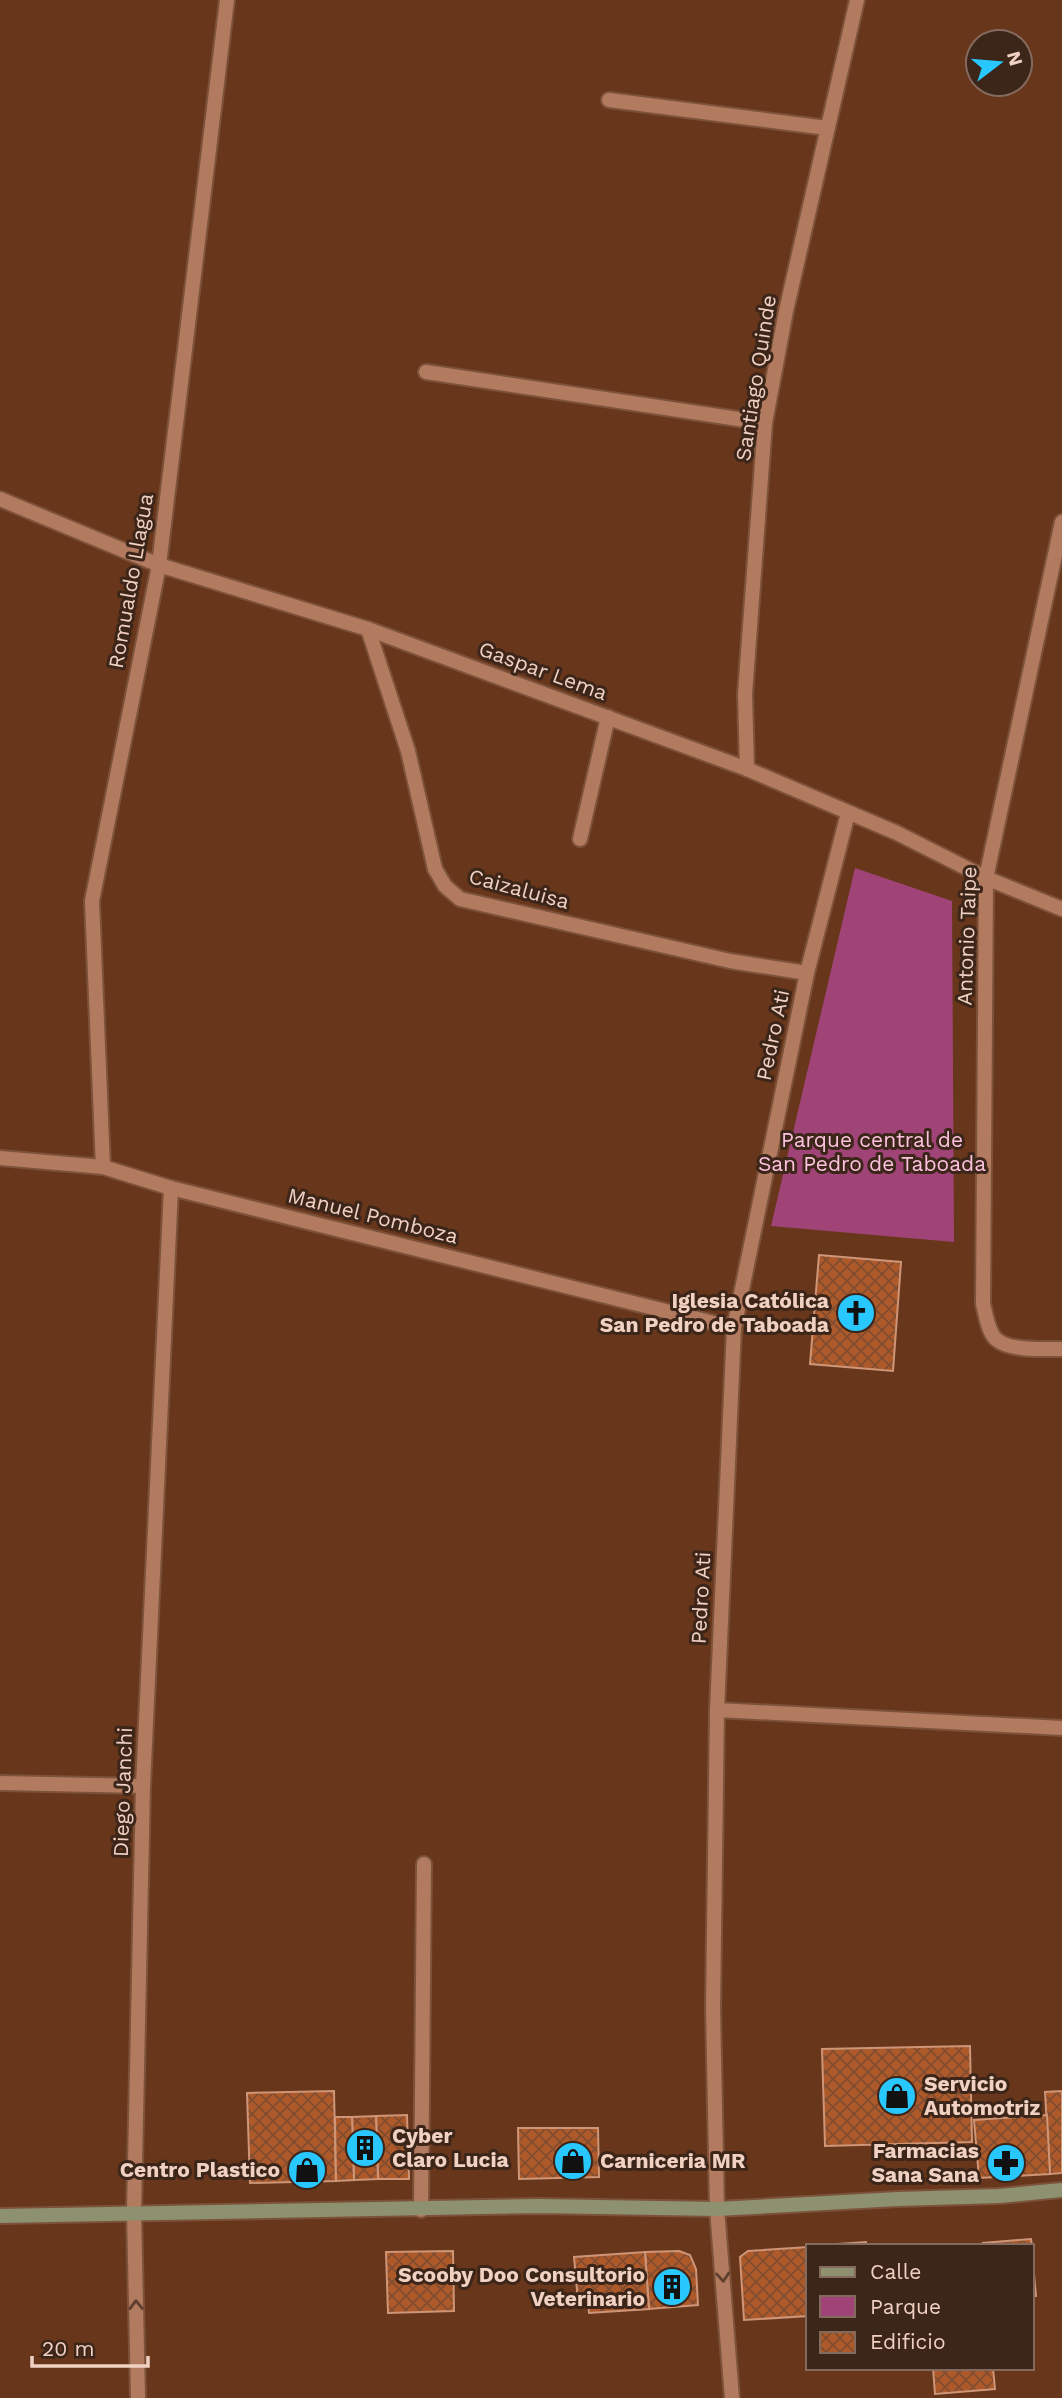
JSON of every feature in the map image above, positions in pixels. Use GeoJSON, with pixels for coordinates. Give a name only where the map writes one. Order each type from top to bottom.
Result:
{"type":"FeatureCollection","features":[{"type":"Feature","properties":{"kind":"street","name":"Romualdo Llagua"},"geometry":{"type":"LineString","coordinates":[[103,1167],[92,901],[159,565],[227,0]]}},
{"type":"Feature","properties":{"kind":"street","name":"Santiago Quinde"},"geometry":{"type":"LineString","coordinates":[[747,769],[745,694],[765,423],[786,311],[857,0]]}},
{"type":"Feature","properties":{"kind":"street"},"geometry":{"type":"LineString","coordinates":[[609,100],[827,128]]}},
{"type":"Feature","properties":{"kind":"street"},"geometry":{"type":"LineString","coordinates":[[426,372],[765,423]]}},
{"type":"Feature","properties":{"kind":"street","name":"Gaspar Lema"},"geometry":{"type":"LineString","coordinates":[[0,499],[159,565],[368,629],[747,769],[897,833],[986,878],[1062,909]]}},
{"type":"Feature","properties":{"kind":"street","name":"Antonio Taipe"},"geometry":{"type":"LineString","coordinates":[[1062,522],[1057,571],[986,878],[983,1304],[996,1340],[1011,1347],[1062,1349]]}},
{"type":"Feature","properties":{"kind":"street","name":"Caizaluisa"},"geometry":{"type":"LineString","coordinates":[[368,629],[408,751],[435,869],[445,886],[460,900],[730,961],[807,973]]}},
{"type":"Feature","properties":{"kind":"street"},"geometry":{"type":"LineString","coordinates":[[580,839],[608,717]]}},
{"type":"Feature","properties":{"kind":"street","name":"Pedro Ati"},"geometry":{"type":"LineString","coordinates":[[732,2398],[717,2209],[713,2008],[717,1710],[734,1328],[807,973],[848,813]]}},
{"type":"Feature","properties":{"kind":"street","name":"Manuel Pomboza"},"geometry":{"type":"LineString","coordinates":[[0,1157],[103,1167],[171,1188],[734,1328]]}},
{"type":"Feature","properties":{"kind":"street","name":"Diego Janchi"},"geometry":{"type":"LineString","coordinates":[[138,2398],[134,2212],[143,1786],[171,1188]]}},
{"type":"Feature","properties":{"kind":"street"},"geometry":{"type":"LineString","coordinates":[[717,1710],[1062,1728]]}},
{"type":"Feature","properties":{"kind":"street"},"geometry":{"type":"LineString","coordinates":[[0,1783],[143,1786]]}},
{"type":"Feature","properties":{"kind":"street"},"geometry":{"type":"LineString","coordinates":[[421,2210],[424,1864]]}},
{"type":"Feature","properties":{"kind":"street"},"geometry":{"type":"LineString","coordinates":[[0,2216],[539,2206],[717,2209],[999,2196],[1062,2190]]}},
{"type":"Feature","properties":{"kind":"green space","name":"Parque central de San Pedro de Taboada"},"geometry":{"type":"Polygon","coordinates":[[[855,868],[952,901],[954,1242],[771,1226],[855,868]]]}},
{"type":"Feature","properties":{"kind":"building","name":"Iglesia Católica San Pedro de Taboada"},"geometry":{"type":"Polygon","coordinates":[[[819,1255],[901,1262],[893,1371],[810,1364],[819,1255]]]}},
{"type":"Feature","properties":{"kind":"building","name":"Servicio Automotriz"},"geometry":{"type":"Polygon","coordinates":[[[970,2046],[972,2142],[825,2146],[822,2049],[970,2046]]]}},
{"type":"Feature","properties":{"kind":"building"},"geometry":{"type":"Polygon","coordinates":[[[334,2091],[336,2181],[250,2183],[247,2093],[334,2091]]]}},
{"type":"Feature","properties":{"kind":"building"},"geometry":{"type":"Polygon","coordinates":[[[1062,2091],[1062,2173],[1050,2174],[1045,2092],[1062,2091]]]}},
{"type":"Feature","properties":{"kind":"building"},"geometry":{"type":"Polygon","coordinates":[[[407,2115],[409,2179],[378,2179],[376,2116],[407,2115]]]}},
{"type":"Feature","properties":{"kind":"building"},"geometry":{"type":"Polygon","coordinates":[[[1047,2115],[1050,2174],[979,2178],[974,2120],[1047,2115]]]}},
{"type":"Feature","properties":{"kind":"building","name":"Cyber Claro Lucia"},"geometry":{"type":"Polygon","coordinates":[[[376,2116],[378,2179],[354,2180],[352,2117],[376,2116]]]}},
{"type":"Feature","properties":{"kind":"building"},"geometry":{"type":"Polygon","coordinates":[[[335,2117],[352,2117],[354,2180],[336,2181],[335,2117]]]}},
{"type":"Feature","properties":{"kind":"building"},"geometry":{"type":"Polygon","coordinates":[[[518,2128],[598,2128],[599,2177],[519,2179],[518,2128]]]}},
{"type":"Feature","properties":{"kind":"building"},"geometry":{"type":"Polygon","coordinates":[[[1031,2239],[1032,2244],[983,2244],[1031,2239]]]}},
{"type":"Feature","properties":{"kind":"building"},"geometry":{"type":"Polygon","coordinates":[[[806,2247],[806,2316],[744,2320],[740,2257],[748,2251],[806,2247]]]}},
{"type":"Feature","properties":{"kind":"building"},"geometry":{"type":"Polygon","coordinates":[[[453,2251],[454,2311],[388,2313],[386,2252],[453,2251]]]}},
{"type":"Feature","properties":{"kind":"building","name":"Scooby Doo Consultorio Veterinario"},"geometry":{"type":"Polygon","coordinates":[[[679,2251],[690,2255],[696,2269],[698,2305],[649,2309],[645,2252],[679,2251]]]}},
{"type":"Feature","properties":{"kind":"building"},"geometry":{"type":"Polygon","coordinates":[[[645,2252],[649,2309],[589,2313],[588,2300],[578,2301],[574,2257],[645,2252]]]}},
{"type":"Feature","properties":{"kind":"building"},"geometry":{"type":"Polygon","coordinates":[[[933,2370],[993,2370],[995,2389],[935,2394],[933,2370]]]}},
{"type":"Feature","properties":{"kind":"place","name":"Iglesia Católica San Pedro de Taboada"},"geometry":{"type":"Point","coordinates":[856,1313]}},
{"type":"Feature","properties":{"kind":"place","name":"Servicio Automotriz"},"geometry":{"type":"Point","coordinates":[897,2096]}},
{"type":"Feature","properties":{"kind":"place","name":"Cyber Claro Lucia"},"geometry":{"type":"Point","coordinates":[365,2148]}},
{"type":"Feature","properties":{"kind":"place","name":"Carniceria MR"},"geometry":{"type":"Point","coordinates":[573,2161]}},
{"type":"Feature","properties":{"kind":"place","name":"Farmacias Sana Sana"},"geometry":{"type":"Point","coordinates":[1006,2163]}},
{"type":"Feature","properties":{"kind":"place","name":"Centro Plastico"},"geometry":{"type":"Point","coordinates":[307,2170]}},
{"type":"Feature","properties":{"kind":"place","name":"Scooby Doo Consultorio Veterinario"},"geometry":{"type":"Point","coordinates":[672,2287]}}]}
